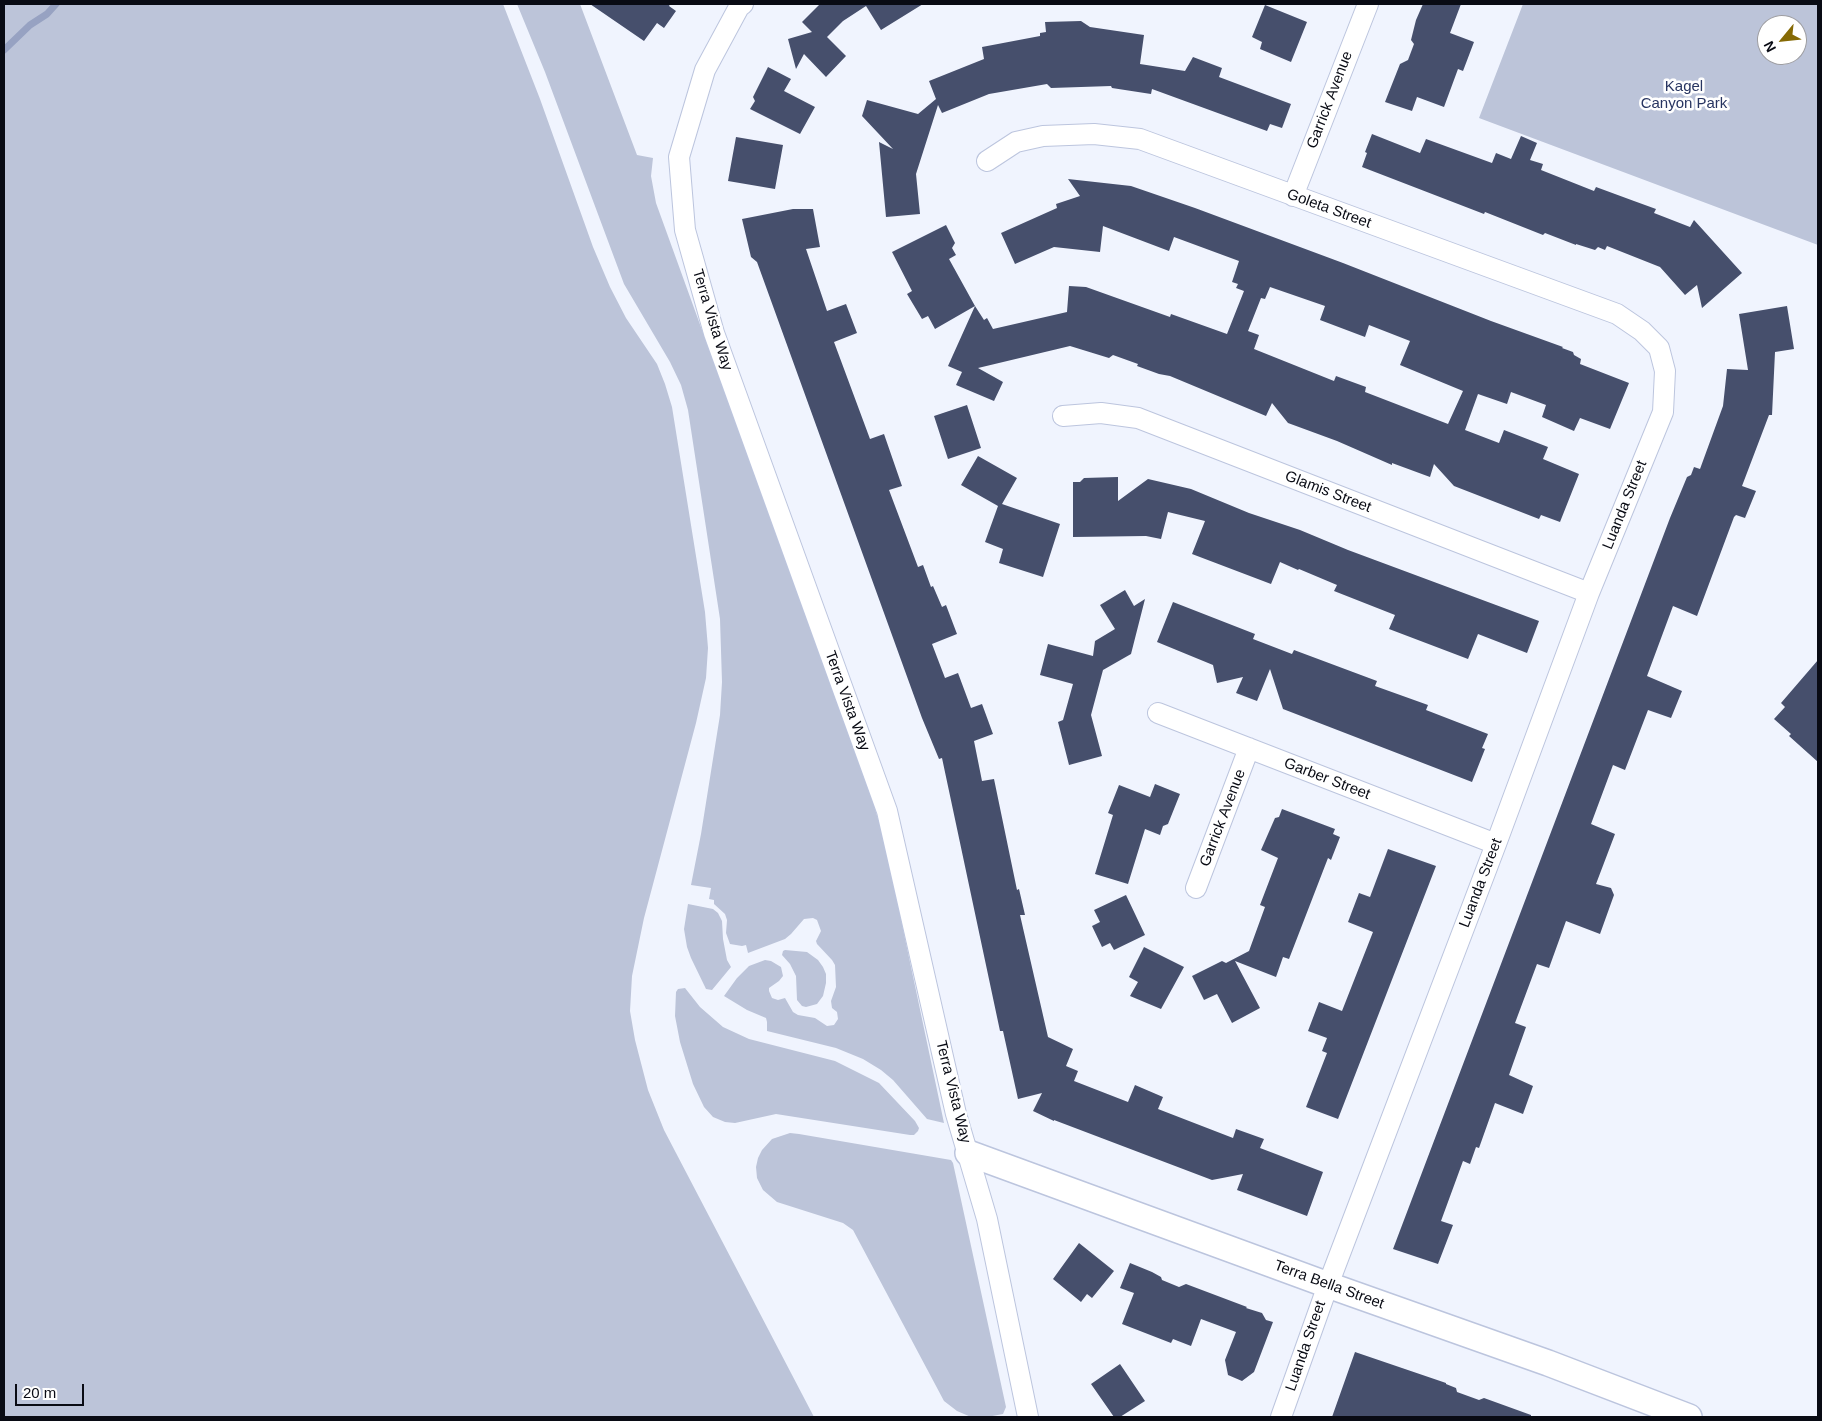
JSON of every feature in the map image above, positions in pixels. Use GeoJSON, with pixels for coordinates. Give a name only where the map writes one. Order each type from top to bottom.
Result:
{"type":"FeatureCollection","features":[{"type":"Feature","properties":{"kind":"street","name":"Terra Vista Way"},"geometry":{"type":"LineString","coordinates":[[743,4],[739,7],[705,70],[679,157],[685,230],[714,333],[887,811],[956,1114],[987,1219],[1028,1417]]}},
{"type":"Feature","properties":{"kind":"street","name":"Garrick Avenue"},"geometry":{"type":"LineString","coordinates":[[1293,196],[1368,4]]}},
{"type":"Feature","properties":{"kind":"street","name":"Goleta Street"},"geometry":{"type":"LineString","coordinates":[[986,161],[1016,142],[1043,136],[1094,134],[1140,140],[1617,314],[1642,331],[1659,348]]}},
{"type":"Feature","properties":{"kind":"street","name":"Luanda Street"},"geometry":{"type":"LineString","coordinates":[[1281,1417],[1328,1285],[1496,844],[1589,593],[1663,412],[1664,371],[1659,348]]}},
{"type":"Feature","properties":{"kind":"street","name":"Glamis Street"},"geometry":{"type":"LineString","coordinates":[[1063,416],[1101,413],[1138,418],[1589,593]]}},
{"type":"Feature","properties":{"kind":"street","name":"Garber Street"},"geometry":{"type":"LineString","coordinates":[[1158,713],[1496,844]]}},
{"type":"Feature","properties":{"kind":"street","name":"Garrick Avenue"},"geometry":{"type":"LineString","coordinates":[[1196,888],[1249,748]]}},
{"type":"Feature","properties":{"kind":"street","name":"Terra Bella Street"},"geometry":{"type":"LineString","coordinates":[[968,1153],[1328,1285],[1548,1363],[1689,1417]]}},
{"type":"Feature","properties":{"kind":"green space"},"geometry":{"type":"Polygon","coordinates":[[[4,4],[503,4],[540,99],[593,247],[610,287],[626,318],[657,364],[665,384],[672,407],[705,612],[708,648],[706,678],[696,723],[644,918],[632,976],[630,1011],[635,1040],[648,1090],[664,1130],[814,1417],[4,1417],[4,4]]]}},
{"type":"Feature","properties":{"kind":"green space"},"geometry":{"type":"Polygon","coordinates":[[[517,4],[580,4],[637,155],[653,158],[651,176],[656,203],[873,802],[884,839],[944,1123],[927,1119],[893,1080],[863,1059],[836,1048],[767,1031],[766,1018],[747,1010],[724,996],[737,978],[749,966],[765,960],[771,961],[781,967],[783,976],[769,988],[772,998],[778,1000],[785,998],[793,1012],[798,1015],[815,1018],[827,1026],[834,1025],[838,1019],[837,1012],[832,1008],[831,1001],[836,987],[835,965],[817,944],[816,941],[821,931],[817,920],[813,918],[804,919],[785,939],[748,953],[746,945],[730,944],[726,933],[727,920],[725,914],[714,904],[714,900],[709,899],[711,888],[691,885],[720,715],[722,682],[720,619],[688,410],[681,385],[670,362],[624,284],[545,72],[517,4]]]}},
{"type":"Feature","properties":{"kind":"green space","name":"Kagel Canyon Park"},"geometry":{"type":"Polygon","coordinates":[[[1523,4],[1818,4],[1818,245],[1479,118],[1523,4]]]}},
{"type":"Feature","properties":{"kind":"green space"},"geometry":{"type":"Polygon","coordinates":[[[688,904],[713,909],[718,913],[722,921],[727,960],[731,967],[712,990],[706,989],[687,947],[684,929],[688,904]]]}},
{"type":"Feature","properties":{"kind":"green space"},"geometry":{"type":"Polygon","coordinates":[[[785,950],[807,952],[818,960],[823,967],[826,974],[826,983],[823,996],[817,1004],[806,1007],[802,1006],[797,1000],[796,976],[790,964],[782,955],[785,950]]]}},
{"type":"Feature","properties":{"kind":"green space"},"geometry":{"type":"Polygon","coordinates":[[[685,988],[700,1007],[723,1027],[749,1039],[835,1061],[879,1083],[915,1121],[919,1128],[918,1131],[914,1135],[910,1135],[776,1114],[735,1123],[725,1122],[713,1117],[704,1107],[693,1084],[680,1042],[675,1016],[676,992],[678,989],[685,988]]]}},
{"type":"Feature","properties":{"kind":"green space"},"geometry":{"type":"Polygon","coordinates":[[[790,1133],[951,1160],[1006,1407],[1003,1414],[971,1417],[957,1411],[944,1401],[853,1230],[843,1223],[777,1202],[763,1190],[757,1178],[756,1167],[758,1158],[762,1150],[772,1139],[790,1133]]]}},
{"type":"Feature","properties":{"kind":"building"},"geometry":{"type":"Polygon","coordinates":[[[590,4],[670,4],[669,6],[676,11],[664,28],[657,23],[644,41],[590,4]]]}},
{"type":"Feature","properties":{"kind":"building"},"geometry":{"type":"Polygon","coordinates":[[[820,4],[923,4],[881,30],[866,6],[843,21],[827,37],[846,56],[826,77],[804,54],[796,69],[788,39],[812,32],[802,22],[820,4]]]}},
{"type":"Feature","properties":{"kind":"building"},"geometry":{"type":"Polygon","coordinates":[[[1423,4],[1461,4],[1450,33],[1474,42],[1463,71],[1458,69],[1444,107],[1417,97],[1412,111],[1385,102],[1400,64],[1408,60],[1414,44],[1411,40],[1416,20],[1423,4]]]}},
{"type":"Feature","properties":{"kind":"building"},"geometry":{"type":"Polygon","coordinates":[[[1265,5],[1307,22],[1291,62],[1260,49],[1262,42],[1252,37],[1265,5]]]}},
{"type":"Feature","properties":{"kind":"building"},"geometry":{"type":"Polygon","coordinates":[[[1081,21],[1090,27],[1144,35],[1140,64],[1185,71],[1193,57],[1222,68],[1219,77],[1291,104],[1282,128],[1270,124],[1267,131],[1152,89],[1151,94],[1112,88],[1111,86],[1051,88],[1047,84],[989,94],[942,113],[938,105],[916,174],[920,214],[886,217],[879,142],[893,149],[862,116],[867,100],[918,114],[936,99],[929,81],[984,59],[982,47],[1040,36],[1040,33],[1046,32],[1045,22],[1081,21]]]}},
{"type":"Feature","properties":{"kind":"building"},"geometry":{"type":"Polygon","coordinates":[[[768,67],[791,79],[784,91],[815,107],[800,134],[750,109],[755,101],[753,97],[768,67]]]}},
{"type":"Feature","properties":{"kind":"building"},"geometry":{"type":"Polygon","coordinates":[[[1372,134],[1420,153],[1426,139],[1492,163],[1496,153],[1511,159],[1521,136],[1537,143],[1530,160],[1543,164],[1541,170],[1594,191],[1596,187],[1656,209],[1654,213],[1690,227],[1694,220],[1742,273],[1702,308],[1697,285],[1685,295],[1660,267],[1607,246],[1605,250],[1598,247],[1595,250],[1545,233],[1543,235],[1362,167],[1372,134]]]}},
{"type":"Feature","properties":{"kind":"building"},"geometry":{"type":"Polygon","coordinates":[[[736,137],[783,145],[775,189],[728,181],[736,137]]]}},
{"type":"Feature","properties":{"kind":"building"},"geometry":{"type":"Polygon","coordinates":[[[1068,179],[1131,186],[1343,263],[1563,347],[1581,359],[1580,364],[1629,383],[1610,429],[1580,418],[1574,431],[1542,417],[1546,405],[1511,392],[1507,404],[1478,394],[1465,430],[1499,443],[1504,430],[1548,447],[1543,459],[1579,474],[1560,522],[1541,515],[1539,519],[1454,486],[1434,464],[1430,477],[1392,463],[1392,465],[1337,441],[1288,423],[1272,403],[1266,416],[1170,376],[1137,366],[1138,364],[1113,355],[1109,358],[1070,346],[978,368],[1003,382],[994,401],[956,385],[962,372],[948,366],[975,306],[984,320],[987,318],[993,329],[1067,312],[1069,286],[1086,287],[1170,317],[1171,314],[1227,334],[1244,291],[1236,288],[1238,284],[1232,282],[1239,261],[1174,237],[1169,251],[1103,226],[1100,252],[1054,247],[1015,264],[1001,233],[1057,208],[1056,204],[1080,196],[1068,179]],[[1270,287],[1265,299],[1261,298],[1248,331],[1259,335],[1254,349],[1334,381],[1336,376],[1366,387],[1365,392],[1448,424],[1463,391],[1400,365],[1410,341],[1369,325],[1365,337],[1320,320],[1325,306],[1270,287]]]}},
{"type":"Feature","properties":{"kind":"building"},"geometry":{"type":"Polygon","coordinates":[[[793,209],[813,209],[820,247],[806,249],[827,311],[846,304],[857,333],[834,342],[870,439],[884,434],[902,486],[889,490],[918,567],[923,565],[931,587],[933,586],[942,607],[946,605],[957,634],[932,644],[945,678],[958,673],[971,708],[982,704],[993,734],[974,741],[982,781],[994,779],[1017,890],[1019,889],[1025,915],[1020,915],[1048,1037],[1073,1049],[1066,1066],[1078,1071],[1074,1081],[1128,1102],[1135,1085],[1163,1097],[1158,1109],[1233,1138],[1236,1129],[1264,1139],[1260,1148],[1323,1172],[1307,1216],[1237,1190],[1243,1174],[1212,1180],[1054,1121],[1033,1111],[1042,1093],[1018,1099],[1003,1031],[1000,1031],[942,758],[939,759],[922,718],[757,262],[751,257],[742,219],[793,209]]]}},
{"type":"Feature","properties":{"kind":"building"},"geometry":{"type":"Polygon","coordinates":[[[946,225],[955,243],[952,248],[956,255],[949,259],[975,306],[935,329],[928,316],[922,319],[907,294],[912,291],[892,252],[946,225]]]}},
{"type":"Feature","properties":{"kind":"building"},"geometry":{"type":"Polygon","coordinates":[[[1787,306],[1794,349],[1775,352],[1772,415],[1769,415],[1742,486],[1756,491],[1745,518],[1736,515],[1734,517],[1697,616],[1673,606],[1647,676],[1682,691],[1671,718],[1648,710],[1625,770],[1613,765],[1591,824],[1615,834],[1596,884],[1611,888],[1614,895],[1600,934],[1566,921],[1549,968],[1537,964],[1515,1023],[1526,1027],[1509,1075],[1533,1086],[1523,1114],[1495,1103],[1479,1148],[1476,1147],[1470,1164],[1463,1161],[1441,1221],[1453,1225],[1438,1264],[1393,1249],[1670,518],[1687,477],[1691,475],[1694,467],[1700,469],[1723,406],[1727,369],[1748,370],[1739,314],[1787,306]]]}},
{"type":"Feature","properties":{"kind":"building"},"geometry":{"type":"Polygon","coordinates":[[[967,405],[981,448],[948,459],[934,416],[967,405]]]}},
{"type":"Feature","properties":{"kind":"building"},"geometry":{"type":"Polygon","coordinates":[[[978,456],[1017,478],[1002,504],[1060,524],[1043,577],[999,563],[1003,549],[985,542],[998,506],[961,485],[978,456]]]}},
{"type":"Feature","properties":{"kind":"building"},"geometry":{"type":"Polygon","coordinates":[[[1118,477],[1118,501],[1148,479],[1191,489],[1249,513],[1300,530],[1348,550],[1539,621],[1527,653],[1478,634],[1468,659],[1389,629],[1395,615],[1334,591],[1337,585],[1299,569],[1280,562],[1271,584],[1192,554],[1205,521],[1168,512],[1161,539],[1146,536],[1073,537],[1073,482],[1080,482],[1084,478],[1118,477]]]}},
{"type":"Feature","properties":{"kind":"building"},"geometry":{"type":"Polygon","coordinates":[[[1125,590],[1134,606],[1145,599],[1131,654],[1103,670],[1091,715],[1102,756],[1069,765],[1058,722],[1063,720],[1073,684],[1040,675],[1048,644],[1093,656],[1095,641],[1115,629],[1100,605],[1125,590]]]}},
{"type":"Feature","properties":{"kind":"building"},"geometry":{"type":"Polygon","coordinates":[[[1173,602],[1255,634],[1253,639],[1292,654],[1294,650],[1377,681],[1375,686],[1428,705],[1426,710],[1488,734],[1482,748],[1485,749],[1472,782],[1283,709],[1270,669],[1257,701],[1236,693],[1243,677],[1217,683],[1213,665],[1157,642],[1173,602]]]}},
{"type":"Feature","properties":{"kind":"building"},"geometry":{"type":"Polygon","coordinates":[[[1818,660],[1818,762],[1789,736],[1791,734],[1774,719],[1785,707],[1781,703],[1818,660]]]}},
{"type":"Feature","properties":{"kind":"building"},"geometry":{"type":"Polygon","coordinates":[[[1155,784],[1180,794],[1168,824],[1163,826],[1160,835],[1145,829],[1128,884],[1095,874],[1113,815],[1108,813],[1119,785],[1150,797],[1155,784]]]}},
{"type":"Feature","properties":{"kind":"building"},"geometry":{"type":"Polygon","coordinates":[[[1282,809],[1335,829],[1333,834],[1340,837],[1331,860],[1328,858],[1289,959],[1283,957],[1276,977],[1235,961],[1260,1008],[1232,1023],[1217,994],[1204,1000],[1192,976],[1222,961],[1226,963],[1249,951],[1265,907],[1260,905],[1278,858],[1261,850],[1275,818],[1279,817],[1282,809]]]}},
{"type":"Feature","properties":{"kind":"building"},"geometry":{"type":"Polygon","coordinates":[[[1388,849],[1436,866],[1338,1119],[1306,1107],[1327,1053],[1322,1051],[1327,1038],[1308,1031],[1319,1002],[1342,1011],[1373,932],[1348,922],[1359,893],[1370,897],[1388,849]]]}},
{"type":"Feature","properties":{"kind":"building"},"geometry":{"type":"Polygon","coordinates":[[[1126,895],[1145,935],[1114,950],[1110,943],[1102,947],[1092,926],[1100,922],[1094,910],[1126,895]]]}},
{"type":"Feature","properties":{"kind":"building"},"geometry":{"type":"Polygon","coordinates":[[[1144,947],[1184,967],[1161,1009],[1130,996],[1138,982],[1129,977],[1144,947]]]}},
{"type":"Feature","properties":{"kind":"building"},"geometry":{"type":"Polygon","coordinates":[[[1079,1243],[1114,1271],[1092,1298],[1087,1294],[1081,1302],[1053,1279],[1079,1243]]]}},
{"type":"Feature","properties":{"kind":"building"},"geometry":{"type":"Polygon","coordinates":[[[1130,1263],[1152,1272],[1161,1277],[1162,1280],[1179,1287],[1186,1284],[1262,1313],[1266,1320],[1273,1322],[1254,1372],[1242,1381],[1228,1375],[1225,1360],[1236,1332],[1201,1319],[1191,1346],[1173,1339],[1171,1343],[1122,1324],[1134,1293],[1120,1288],[1130,1263]]]}},
{"type":"Feature","properties":{"kind":"building"},"geometry":{"type":"Polygon","coordinates":[[[1355,1352],[1446,1383],[1456,1388],[1457,1392],[1479,1400],[1484,1398],[1531,1415],[1531,1417],[1332,1417],[1355,1352]]]}},
{"type":"Feature","properties":{"kind":"building"},"geometry":{"type":"Polygon","coordinates":[[[1120,1364],[1145,1401],[1120,1417],[1114,1417],[1091,1384],[1120,1364]]]}},
{"type":"Feature","properties":{"kind":"waterway"},"geometry":{"type":"LineString","coordinates":[[4,50],[30,25],[47,14],[56,4]]}}]}
